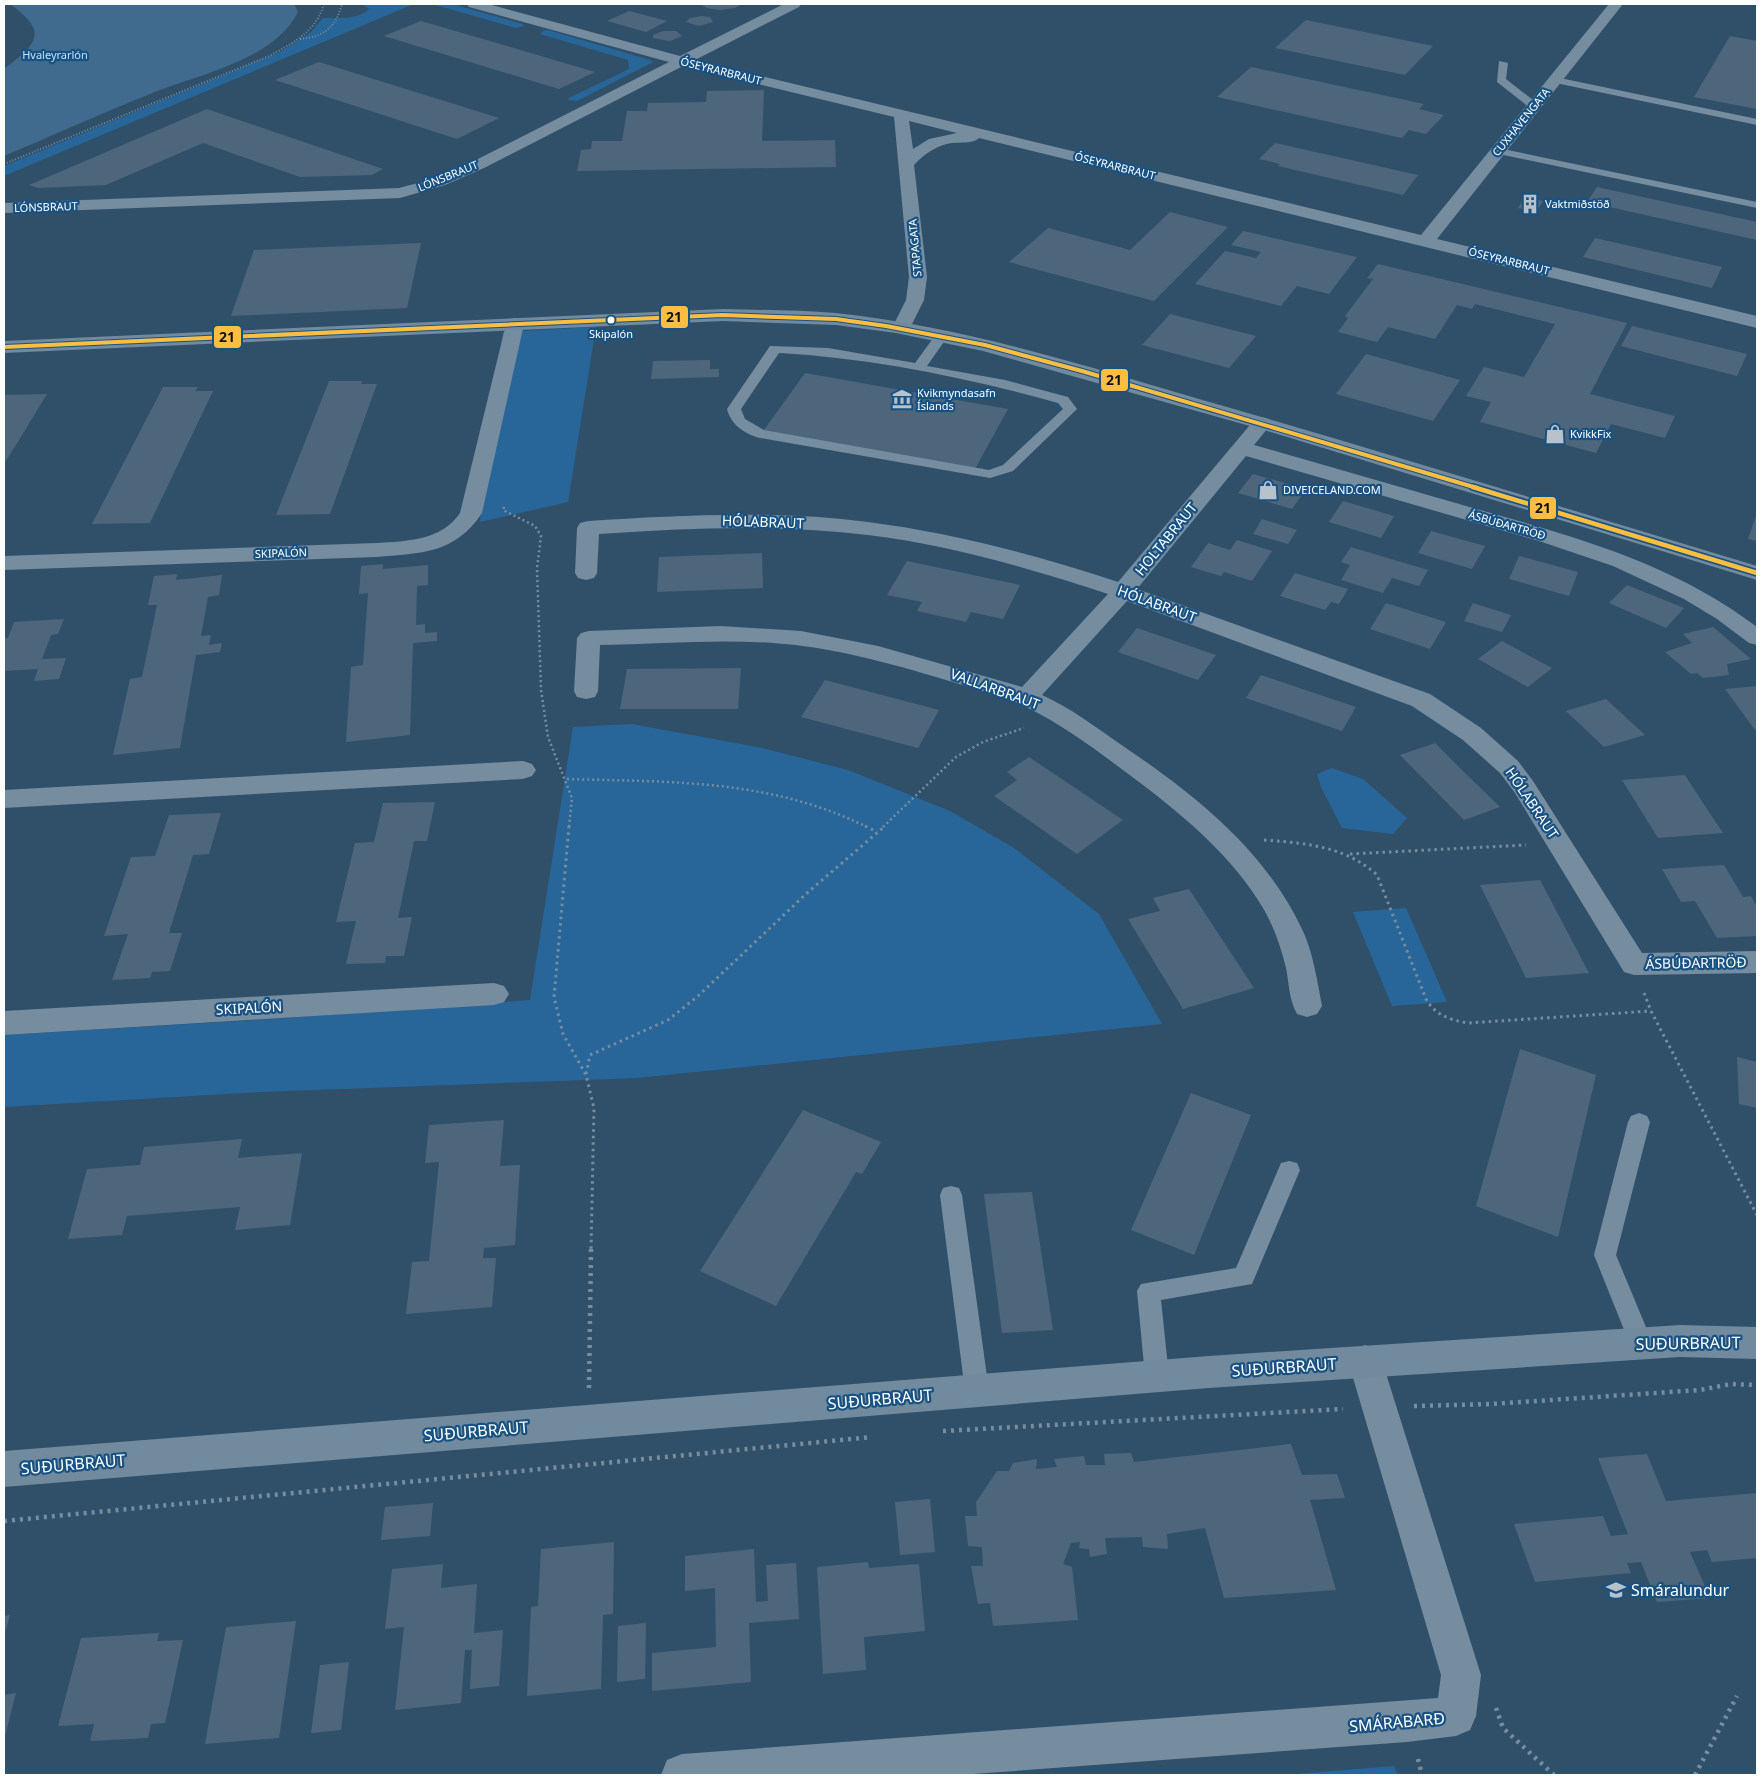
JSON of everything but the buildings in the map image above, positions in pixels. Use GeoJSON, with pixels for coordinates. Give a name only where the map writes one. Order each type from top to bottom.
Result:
{"type":"FeatureCollection","features":[{"type":"Feature","properties":{"kind":"street","name":"ÓSEYRARBRAUT"},"geometry":{"type":"LineString","coordinates":[[474,4],[684,62],[1757,322]]}},
{"type":"Feature","properties":{"kind":"street","name":"LÓNSBRAUT"},"geometry":{"type":"LineString","coordinates":[[4,208],[400,193],[420,189],[478,165],[684,62],[794,4]]}},
{"type":"Feature","properties":{"kind":"street","name":"CUXHAVENGATA"},"geometry":{"type":"LineString","coordinates":[[1426,241],[1616,4]]}},
{"type":"Feature","properties":{"kind":"street","name":"STAPAGATA"},"geometry":{"type":"LineString","coordinates":[[901,115],[918,282],[915,300],[901,328]]}},
{"type":"Feature","properties":{"kind":"street"},"geometry":{"type":"LineString","coordinates":[[906,165],[918,151],[935,142],[964,137],[1003,139]]}},
{"type":"Feature","properties":{"kind":"street"},"geometry":{"type":"LineString","coordinates":[[4,347],[723,315],[815,318],[901,328],[1016,353],[1262,423],[1757,573]]}},
{"type":"Feature","properties":{"kind":"street","name":"SKIPALÓN"},"geometry":{"type":"LineString","coordinates":[[4,563],[376,550],[421,547],[444,538],[465,526],[471,513],[515,324]]}},
{"type":"Feature","properties":{"kind":"street","name":"HOLTABRAUT"},"geometry":{"type":"LineString","coordinates":[[1033,701],[1262,423]]}},
{"type":"Feature","properties":{"kind":"street","name":"ÁSBÚÐARTRÖÐ"},"geometry":{"type":"LineString","coordinates":[[1241,448],[1542,535],[1647,570],[1719,610],[1757,638]]}},
{"type":"Feature","properties":{"kind":"street","name":"HÓLABRAUT"},"geometry":{"type":"LineString","coordinates":[[586,573],[588,528],[674,521],[769,522],[860,528],[940,540],[1002,555],[1123,591],[1422,700],[1472,734],[1509,768],[1524,787],[1634,964]]}},
{"type":"Feature","properties":{"kind":"street","name":"VALLARBRAUT"},"geometry":{"type":"LineString","coordinates":[[586,691],[589,638],[713,633],[784,636],[855,647],[933,668],[1033,701],[1130,762],[1164,787],[1212,830],[1254,877],[1288,930],[1303,980],[1307,1006]]}},
{"type":"Feature","properties":{"kind":"street"},"geometry":{"type":"LineString","coordinates":[[4,798],[243,787],[523,770]]}},
{"type":"Feature","properties":{"kind":"street","name":"ÁSBÚÐARTRÖÐ"},"geometry":{"type":"LineString","coordinates":[[1634,964],[1757,962]]}},
{"type":"Feature","properties":{"kind":"street","name":"SKIPALÓN"},"geometry":{"type":"LineString","coordinates":[[4,1022],[494,994]]}},
{"type":"Feature","properties":{"kind":"street","name":"SUÐURBRAUT"},"geometry":{"type":"LineString","coordinates":[[4,1470],[1158,1376],[1365,1361],[1641,1344],[1716,1341],[1757,1343]]}},
{"type":"Feature","properties":{"kind":"street","name":"SMÁRABARÐ"},"geometry":{"type":"LineString","coordinates":[[682,1775],[1456,1716],[1461,1675],[1365,1361]]}},
{"type":"Feature","properties":{"kind":"lane"},"geometry":{"type":"LineString","coordinates":[[1503,62],[1501,80],[1534,106]]}},
{"type":"Feature","properties":{"kind":"lane"},"geometry":{"type":"LineString","coordinates":[[1555,80],[1757,122]]}},
{"type":"Feature","properties":{"kind":"lane"},"geometry":{"type":"LineString","coordinates":[[1498,151],[1757,206]]}},
{"type":"Feature","properties":{"kind":"lane"},"geometry":{"type":"LineString","coordinates":[[918,368],[942,336]]}},
{"type":"Feature","properties":{"kind":"lane"},"geometry":{"type":"LineString","coordinates":[[775,349],[828,352],[918,368],[1005,384],[1063,400],[1070,409],[1008,468],[990,474],[760,434],[745,427],[735,418],[734,409],[775,349]]}},
{"type":"Feature","properties":{"kind":"lane"},"geometry":{"type":"LineString","coordinates":[[1639,1122],[1605,1255],[1641,1344]]}},
{"type":"Feature","properties":{"kind":"lane"},"geometry":{"type":"LineString","coordinates":[[1158,1376],[1149,1291],[1244,1277],[1289,1170]]}},
{"type":"Feature","properties":{"kind":"lane"},"geometry":{"type":"LineString","coordinates":[[951,1195],[977,1391]]}},
{"type":"Feature","properties":{"kind":"path"},"geometry":{"type":"LineString","coordinates":[[4,164],[251,64],[299,39],[319,20],[324,4]]}},
{"type":"Feature","properties":{"kind":"path"},"geometry":{"type":"LineString","coordinates":[[299,39],[317,37],[329,31],[340,17],[342,4]]}},
{"type":"Feature","properties":{"kind":"path"},"geometry":{"type":"LineString","coordinates":[[505,500],[503,510],[535,526],[541,536],[537,568],[540,690],[548,738],[572,798],[554,997],[563,1034],[586,1075],[594,1108],[595,1145],[588,1422]]}},
{"type":"Feature","properties":{"kind":"path"},"geometry":{"type":"LineString","coordinates":[[586,1075],[590,1055],[668,1020],[698,996],[807,893],[878,832],[956,757],[983,742],[1026,727],[1033,701]]}},
{"type":"Feature","properties":{"kind":"path"},"geometry":{"type":"LineString","coordinates":[[566,779],[678,782],[773,793],[810,802],[878,832]]}},
{"type":"Feature","properties":{"kind":"path"},"geometry":{"type":"LineString","coordinates":[[1212,830],[1249,838],[1334,849],[1365,862],[1377,875],[1414,973],[1431,1008],[1454,1021],[1468,1023],[1651,1011]]}},
{"type":"Feature","properties":{"kind":"path"},"geometry":{"type":"LineString","coordinates":[[1349,854],[1559,843]]}},
{"type":"Feature","properties":{"kind":"path"},"geometry":{"type":"LineString","coordinates":[[1634,964],[1651,1011],[1757,1216]]}},
{"type":"Feature","properties":{"kind":"path"},"geometry":{"type":"LineString","coordinates":[[938,1431],[1379,1407],[1492,1404],[1700,1390],[1731,1384],[1757,1385]]}},
{"type":"Feature","properties":{"kind":"path"},"geometry":{"type":"LineString","coordinates":[[4,1521],[879,1436]]}},
{"type":"Feature","properties":{"kind":"path"},"geometry":{"type":"LineString","coordinates":[[1461,1675],[1485,1673],[1503,1728],[1554,1775]]}},
{"type":"Feature","properties":{"kind":"path"},"geometry":{"type":"LineString","coordinates":[[1695,1775],[1737,1696]]}},
{"type":"Feature","properties":{"kind":"shaded area","name":"Hvaleyrarlón"},"geometry":{"type":"Polygon","coordinates":[[[10,4],[294,4],[298,12],[287,28],[272,42],[235,63],[173,85],[4,156],[4,69],[25,51],[34,37],[34,30],[30,22],[10,4]]]}},
{"type":"Feature","properties":{"kind":"shaded area"},"geometry":{"type":"Polygon","coordinates":[[[362,4],[414,4],[4,176],[4,166],[280,52],[311,32],[323,18],[347,18],[364,13],[369,9],[362,4]]]}},
{"type":"Feature","properties":{"kind":"shaded area"},"geometry":{"type":"Polygon","coordinates":[[[432,4],[452,4],[524,26],[516,28],[432,4]]]}},
{"type":"Feature","properties":{"kind":"shaded area"},"geometry":{"type":"Polygon","coordinates":[[[548,30],[653,62],[577,101],[568,100],[629,69],[628,60],[540,34],[548,30]]]}},
{"type":"Feature","properties":{"kind":"shaded area"},"geometry":{"type":"Polygon","coordinates":[[[596,327],[568,502],[480,522],[503,332],[596,327]]]}},
{"type":"Feature","properties":{"kind":"shaded area"},"geometry":{"type":"Polygon","coordinates":[[[632,724],[762,748],[848,770],[950,811],[1014,848],[1099,914],[1162,1024],[637,1078],[260,1092],[4,1107],[4,1035],[275,1019],[530,1000],[573,727],[632,724]]]}},
{"type":"Feature","properties":{"kind":"shaded area"},"geometry":{"type":"Polygon","coordinates":[[[1332,768],[1363,779],[1407,818],[1393,834],[1342,828],[1321,787],[1317,774],[1332,768]]]}},
{"type":"Feature","properties":{"kind":"shaded area"},"geometry":{"type":"Polygon","coordinates":[[[1406,908],[1447,1002],[1392,1006],[1353,912],[1406,908]]]}},
{"type":"Feature","properties":{"kind":"shaded area"},"geometry":{"type":"Polygon","coordinates":[[[1394,1766],[1398,1775],[1284,1775],[1394,1766]]]}},
{"type":"Feature","properties":{"kind":"transit line","name":"21"},"geometry":{"type":"LineString","coordinates":[[4,347],[723,315],[794,316],[836,319],[935,334],[985,345],[1082,371],[1757,573]]}},
{"type":"Feature","properties":{"kind":"place","name":"Vaktmiðstöð"},"geometry":{"type":"Point","coordinates":[1530,204]}},
{"type":"Feature","properties":{"kind":"place","name":"Skipalón"},"geometry":{"type":"Point","coordinates":[611,320]}},
{"type":"Feature","properties":{"kind":"place","name":"Kvikmyndasafn Íslands"},"geometry":{"type":"Point","coordinates":[902,399]}},
{"type":"Feature","properties":{"kind":"place","name":"KvikkFix"},"geometry":{"type":"Point","coordinates":[1555,434]}},
{"type":"Feature","properties":{"kind":"place","name":"DIVEICELAND.COM"},"geometry":{"type":"Point","coordinates":[1268,490]}},
{"type":"Feature","properties":{"kind":"place","name":"Smáralundur"},"geometry":{"type":"Point","coordinates":[1616,1590]}}]}
